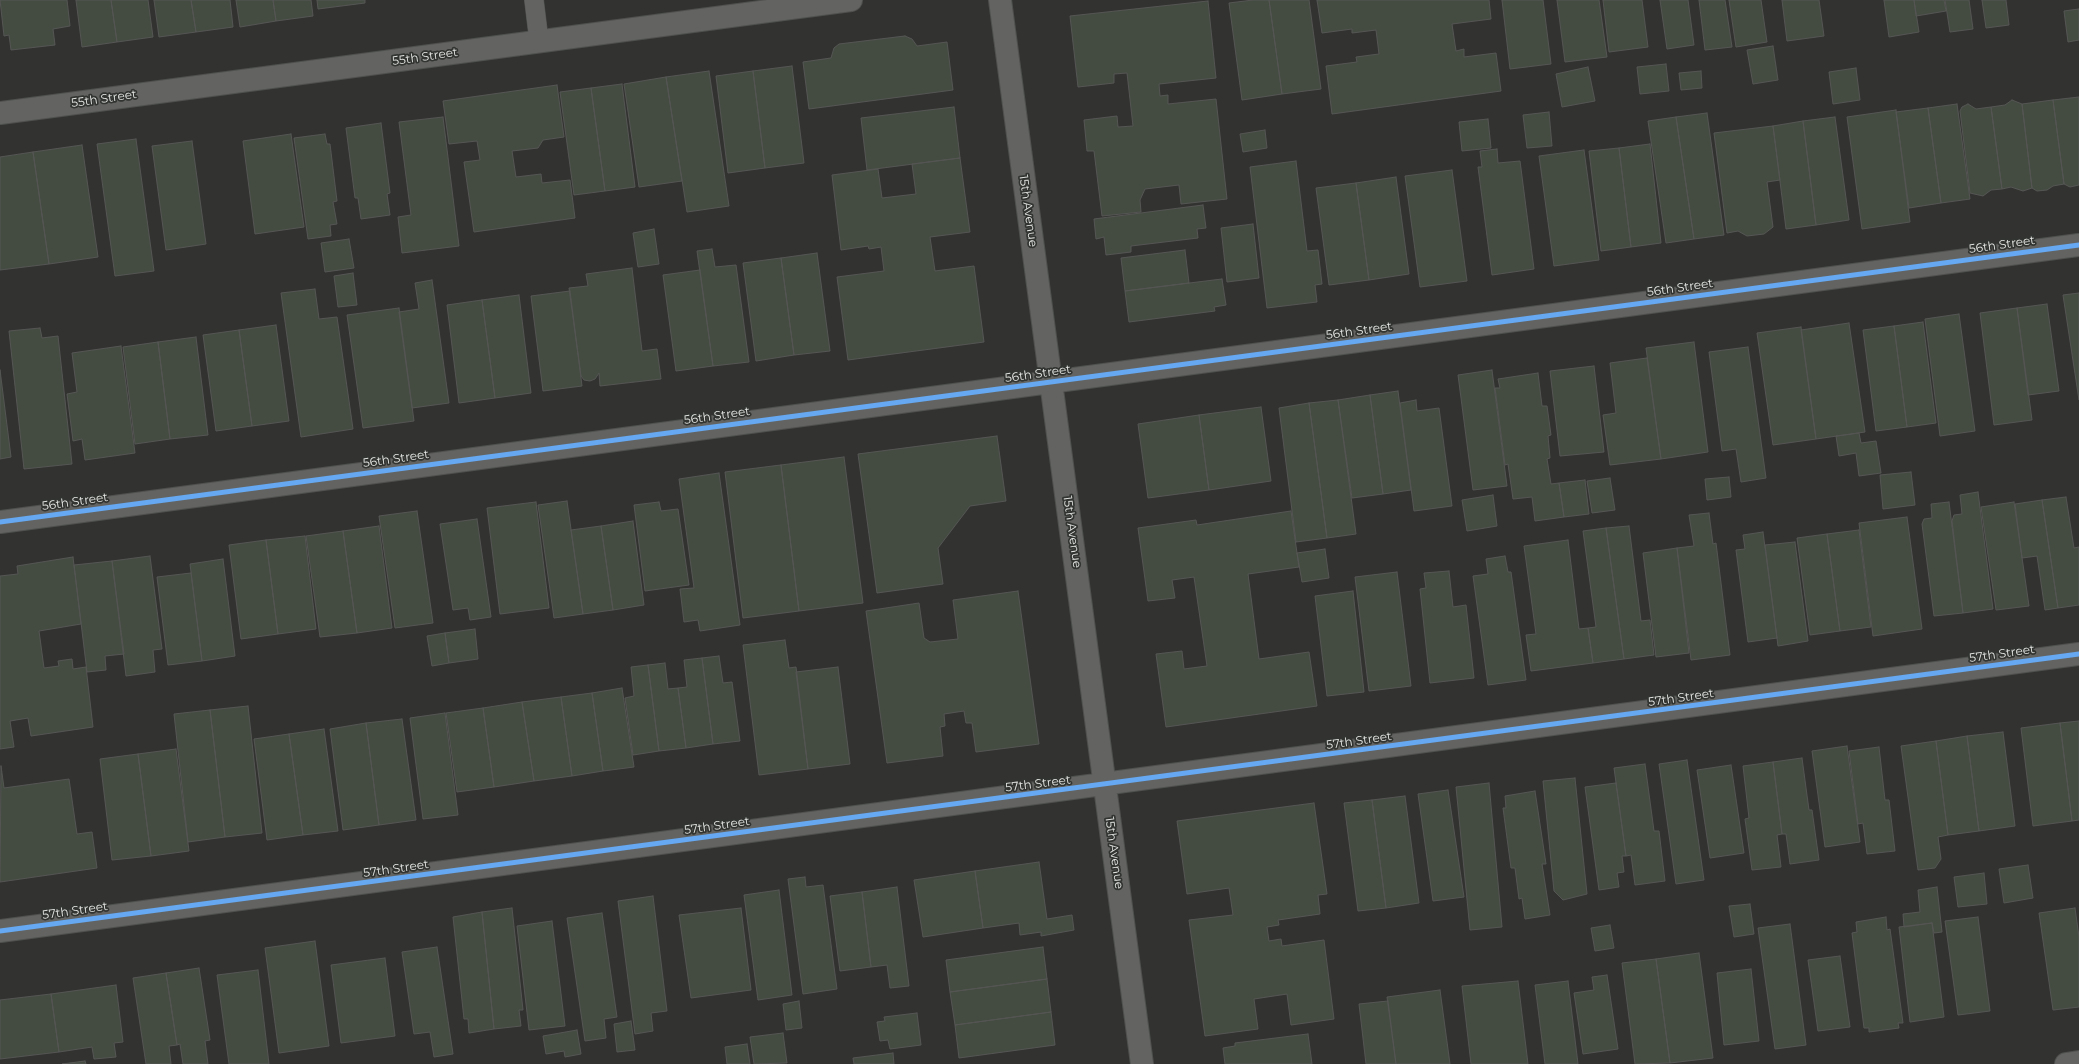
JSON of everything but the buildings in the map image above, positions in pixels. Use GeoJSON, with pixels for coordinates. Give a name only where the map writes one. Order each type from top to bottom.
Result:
{"type":"FeatureCollection","features":[{"type":"Feature","properties":{"kind":"street","name":"55th Street"},"geometry":{"type":"LineString","coordinates":[[0,113],[851,0]]}},
{"type":"Feature","properties":{"kind":"street","name":"15th Avenue"},"geometry":{"type":"LineString","coordinates":[[1000,0],[1106,785],[1142,1064]]}},
{"type":"Feature","properties":{"kind":"street","name":"56th Street"},"geometry":{"type":"LineString","coordinates":[[0,522],[2079,245]]}},
{"type":"Feature","properties":{"kind":"street","name":"57th Street"},"geometry":{"type":"LineString","coordinates":[[0,931],[1106,785],[2079,654]]}},
{"type":"Feature","properties":{"kind":"street"},"geometry":{"type":"LineString","coordinates":[[2066,1064],[2079,1062]]}},
{"type":"Feature","properties":{"kind":"lane"},"geometry":{"type":"LineString","coordinates":[[534,0],[539,41]]}},
{"type":"Feature","properties":{"kind":"cycle path"},"geometry":{"type":"LineString","coordinates":[[0,522],[2079,245]]}},
{"type":"Feature","properties":{"kind":"cycle path"},"geometry":{"type":"LineString","coordinates":[[0,931],[2079,654]]}}]}
